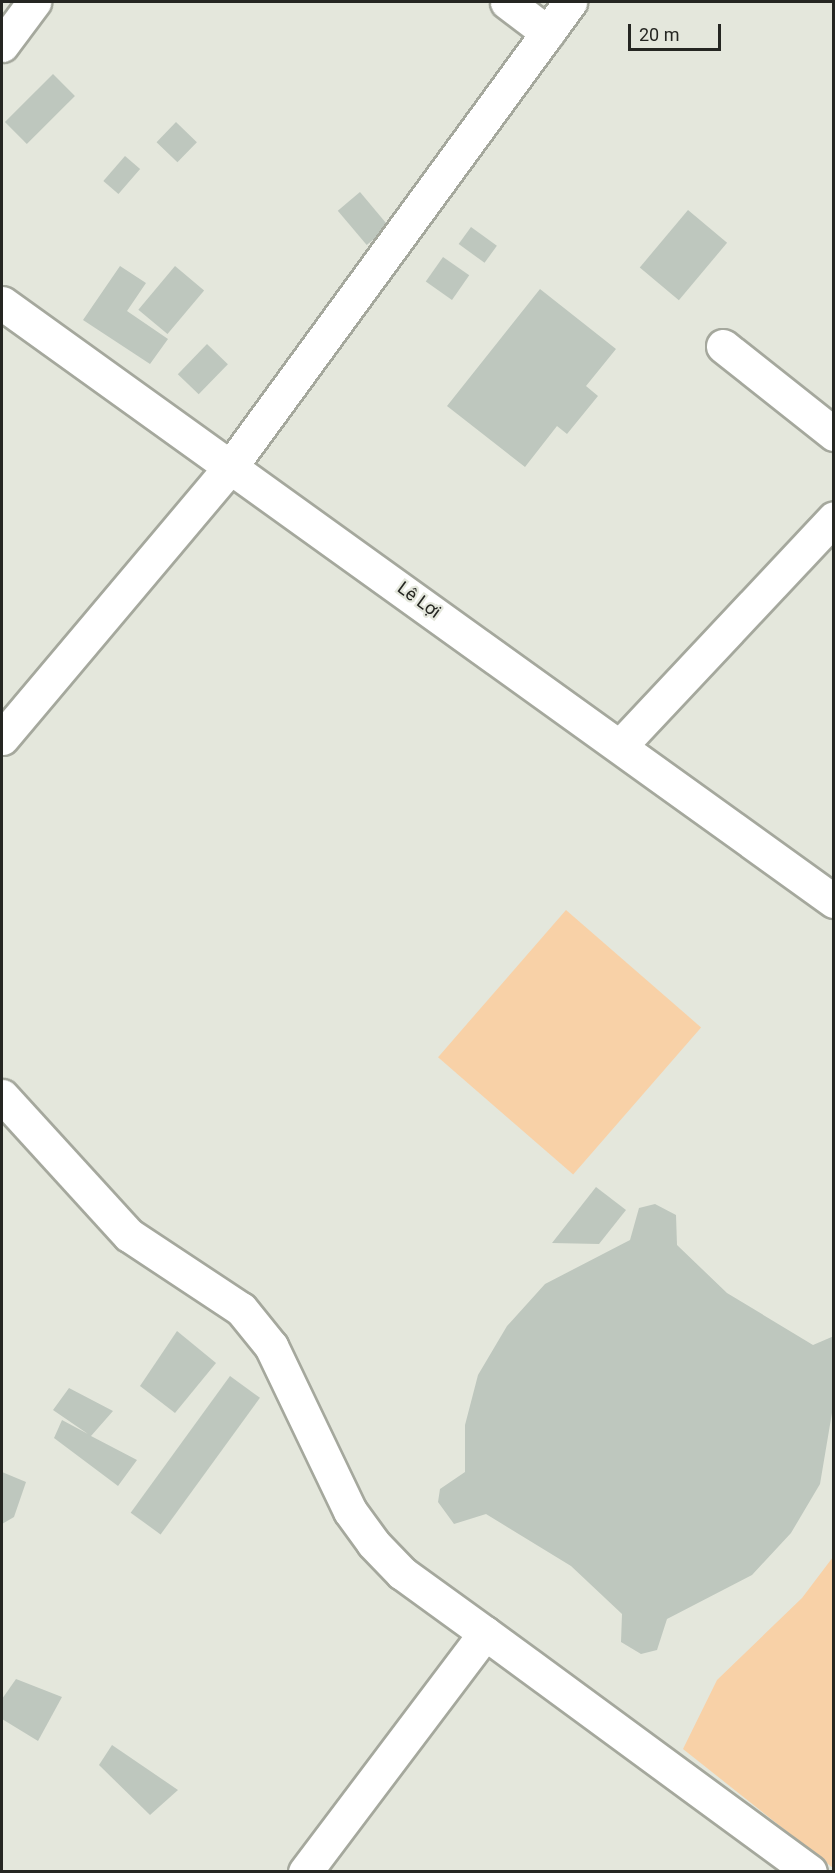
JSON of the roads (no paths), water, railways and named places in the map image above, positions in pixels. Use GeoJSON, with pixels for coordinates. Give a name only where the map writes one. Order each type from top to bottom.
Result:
{"type":"FeatureCollection","features":[{"type":"Feature","properties":{"kind":"street"},"geometry":{"type":"LineString","coordinates":[[2,45],[34,2]]}},
{"type":"Feature","properties":{"kind":"street"},"geometry":{"type":"LineString","coordinates":[[507,2],[548,33]]}},
{"type":"Feature","properties":{"kind":"street"},"geometry":{"type":"LineString","coordinates":[[2,738],[231,466],[570,2]]}},
{"type":"Feature","properties":{"kind":"street","name":"Lê Lợi"},"geometry":{"type":"LineString","coordinates":[[2,303],[621,745],[834,901]]}},
{"type":"Feature","properties":{"kind":"street"},"geometry":{"type":"LineString","coordinates":[[723,346],[834,434]]}},
{"type":"Feature","properties":{"kind":"street"},"geometry":{"type":"LineString","coordinates":[[621,745],[834,518]]}},
{"type":"Feature","properties":{"kind":"street"},"geometry":{"type":"LineString","coordinates":[[2,1096],[129,1235],[241,1309],[271,1346],[350,1511],[373,1543],[402,1573],[810,1872]]}},
{"type":"Feature","properties":{"kind":"street"},"geometry":{"type":"LineString","coordinates":[[305,1872],[485,1633]]}}]}
